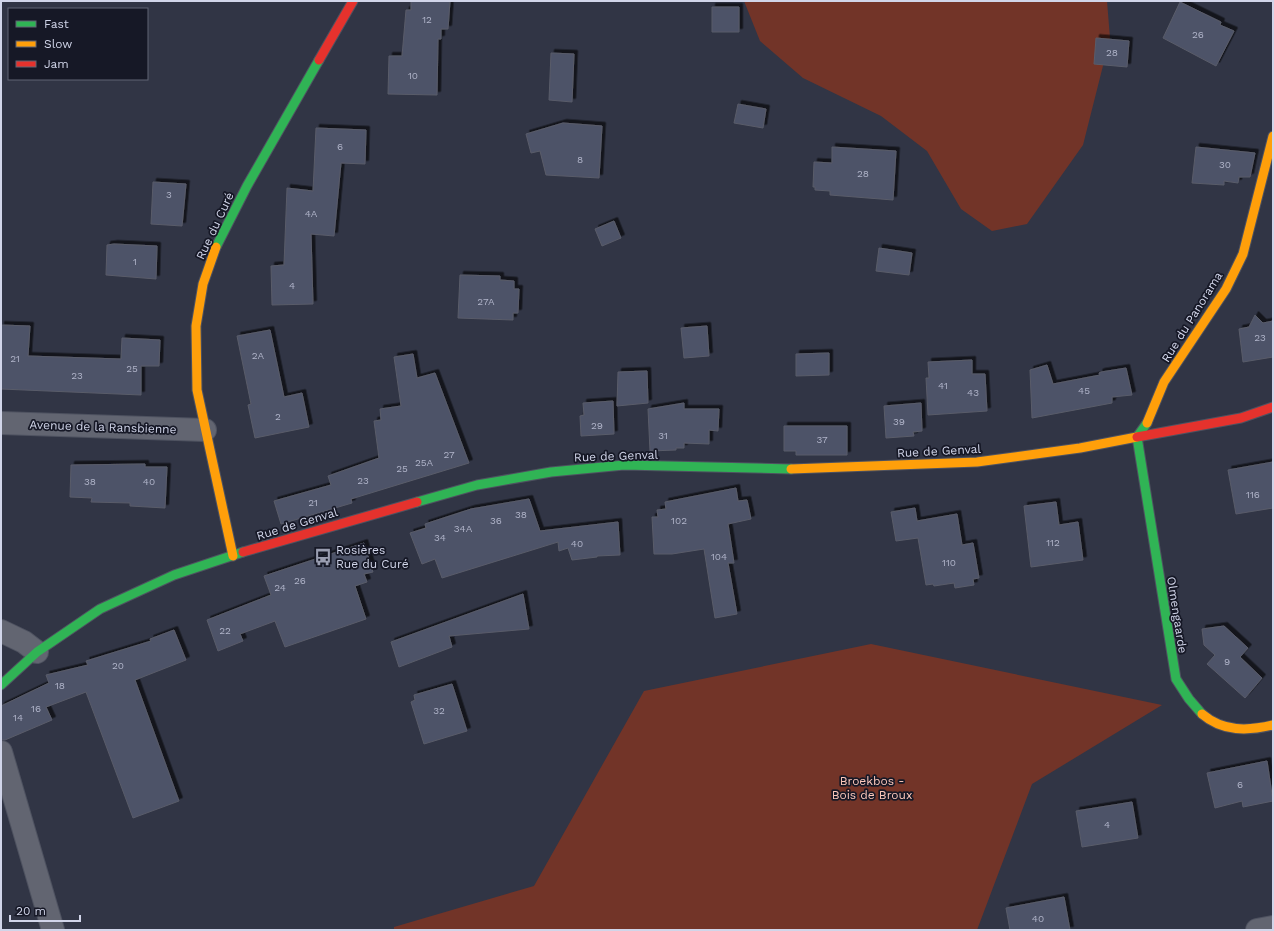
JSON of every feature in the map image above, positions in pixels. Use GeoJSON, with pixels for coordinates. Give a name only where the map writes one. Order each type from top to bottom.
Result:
{"type":"FeatureCollection","features":[{"type":"Feature","properties":{"kind":"street","name":"Rue du Curé"},"geometry":{"type":"LineString","coordinates":[[233,556],[197,390],[195,350],[196,326],[203,284],[216,247],[247,186],[353,1]]}},
{"type":"Feature","properties":{"kind":"street","name":"Rue du Panorama"},"geometry":{"type":"LineString","coordinates":[[1137,437],[1146,424],[1164,382],[1205,324],[1226,289],[1243,254],[1273,136]]}},
{"type":"Feature","properties":{"kind":"street","name":"Rue de Genval"},"geometry":{"type":"LineString","coordinates":[[1,685],[37,652],[100,609],[174,575],[320,529],[477,485],[551,472],[624,465],[787,470],[794,468],[802,470],[977,462],[1080,448],[1241,418],[1273,407]]}},
{"type":"Feature","properties":{"kind":"street","name":"Avenue de la Ransbienne"},"geometry":{"type":"LineString","coordinates":[[1,423],[205,430]]}},
{"type":"Feature","properties":{"kind":"street","name":"Olmengaarde"},"geometry":{"type":"LineString","coordinates":[[1137,437],[1176,679],[1186,698],[1203,716],[1227,727],[1249,730],[1273,725]]}},
{"type":"Feature","properties":{"kind":"street"},"geometry":{"type":"LineString","coordinates":[[1,631],[24,642],[37,652]]}},
{"type":"Feature","properties":{"kind":"street"},"geometry":{"type":"LineString","coordinates":[[1,752],[53,930]]}},
{"type":"Feature","properties":{"kind":"street"},"geometry":{"type":"LineString","coordinates":[[1256,930],[1273,927]]}},
{"type":"Feature","properties":{"kind":"green space"},"geometry":{"type":"Polygon","coordinates":[[[744,1],[1107,1],[1110,38],[1083,145],[1027,224],[992,231],[961,209],[927,151],[881,116],[803,78],[760,41],[744,1]]]}},
{"type":"Feature","properties":{"kind":"green space","name":"Broekbos - Bois de Broux"},"geometry":{"type":"Polygon","coordinates":[[[871,644],[1162,705],[1032,784],[977,930],[394,930],[394,927],[534,886],[644,691],[871,644]]]}},
{"type":"Feature","properties":{"kind":"building"},"geometry":{"type":"Polygon","coordinates":[[[411,1],[450,1],[448,29],[441,29],[441,39],[438,39],[437,95],[388,94],[389,56],[402,56],[406,10],[411,10],[411,1]]]}},
{"type":"Feature","properties":{"kind":"building"},"geometry":{"type":"Polygon","coordinates":[[[1180,2],[1221,22],[1220,25],[1234,31],[1216,66],[1163,38],[1180,2]]]}},
{"type":"Feature","properties":{"kind":"building"},"geometry":{"type":"Polygon","coordinates":[[[712,7],[739,7],[739,32],[712,32],[712,7]]]}},
{"type":"Feature","properties":{"kind":"building"},"geometry":{"type":"Polygon","coordinates":[[[1096,38],[1129,41],[1127,67],[1094,64],[1096,38]]]}},
{"type":"Feature","properties":{"kind":"building"},"geometry":{"type":"Polygon","coordinates":[[[551,53],[574,54],[572,102],[549,100],[551,53]]]}},
{"type":"Feature","properties":{"kind":"building"},"geometry":{"type":"Polygon","coordinates":[[[738,104],[766,109],[763,128],[734,123],[738,104]]]}},
{"type":"Feature","properties":{"kind":"building"},"geometry":{"type":"Polygon","coordinates":[[[563,123],[602,126],[599,178],[546,175],[540,151],[531,153],[526,134],[563,123]]]}},
{"type":"Feature","properties":{"kind":"building"},"geometry":{"type":"Polygon","coordinates":[[[316,128],[366,130],[365,164],[341,163],[334,236],[311,234],[313,304],[272,305],[271,266],[284,265],[287,188],[313,191],[316,128]]]}},
{"type":"Feature","properties":{"kind":"building"},"geometry":{"type":"Polygon","coordinates":[[[832,147],[896,151],[893,200],[830,195],[830,191],[815,190],[815,187],[813,187],[814,162],[832,163],[832,147]]]}},
{"type":"Feature","properties":{"kind":"building"},"geometry":{"type":"Polygon","coordinates":[[[1196,147],[1255,153],[1250,177],[1239,177],[1238,183],[1224,181],[1224,185],[1192,183],[1196,147]]]}},
{"type":"Feature","properties":{"kind":"building"},"geometry":{"type":"Polygon","coordinates":[[[153,182],[186,184],[182,226],[151,224],[153,182]]]}},
{"type":"Feature","properties":{"kind":"building"},"geometry":{"type":"Polygon","coordinates":[[[614,221],[621,238],[602,246],[595,229],[614,221]]]}},
{"type":"Feature","properties":{"kind":"building"},"geometry":{"type":"Polygon","coordinates":[[[107,245],[157,246],[156,279],[106,275],[107,245]]]}},
{"type":"Feature","properties":{"kind":"building"},"geometry":{"type":"Polygon","coordinates":[[[879,248],[912,253],[909,275],[876,271],[879,248]]]}},
{"type":"Feature","properties":{"kind":"building"},"geometry":{"type":"Polygon","coordinates":[[[460,275],[500,276],[500,280],[514,281],[514,289],[519,289],[518,313],[513,313],[513,320],[458,318],[460,275]]]}},
{"type":"Feature","properties":{"kind":"building"},"geometry":{"type":"Polygon","coordinates":[[[1255,315],[1263,323],[1273,321],[1273,357],[1243,362],[1239,329],[1249,327],[1255,315]]]}},
{"type":"Feature","properties":{"kind":"building"},"geometry":{"type":"Polygon","coordinates":[[[1,325],[30,326],[28,356],[121,359],[122,338],[160,340],[159,366],[141,366],[141,395],[1,389],[1,325]]]}},
{"type":"Feature","properties":{"kind":"building"},"geometry":{"type":"Polygon","coordinates":[[[707,326],[709,356],[684,358],[681,328],[707,326]]]}},
{"type":"Feature","properties":{"kind":"building"},"geometry":{"type":"Polygon","coordinates":[[[270,330],[284,397],[302,393],[309,427],[255,438],[248,405],[251,404],[237,336],[270,330]]]}},
{"type":"Feature","properties":{"kind":"building"},"geometry":{"type":"Polygon","coordinates":[[[829,353],[829,375],[796,376],[796,354],[829,353]]]}},
{"type":"Feature","properties":{"kind":"building"},"geometry":{"type":"Polygon","coordinates":[[[413,354],[417,378],[435,373],[469,463],[351,499],[352,503],[281,524],[274,501],[331,485],[328,476],[379,458],[374,421],[381,420],[380,409],[401,406],[394,357],[413,354]]]}},
{"type":"Feature","properties":{"kind":"building"},"geometry":{"type":"Polygon","coordinates":[[[972,360],[972,374],[985,374],[987,411],[928,415],[926,378],[929,378],[928,362],[972,360]]]}},
{"type":"Feature","properties":{"kind":"building"},"geometry":{"type":"Polygon","coordinates":[[[1047,365],[1053,384],[1100,375],[1099,373],[1101,372],[1126,368],[1132,395],[1112,397],[1112,403],[1032,418],[1030,370],[1047,365]]]}},
{"type":"Feature","properties":{"kind":"building"},"geometry":{"type":"Polygon","coordinates":[[[647,371],[648,403],[617,406],[618,372],[647,371]]]}},
{"type":"Feature","properties":{"kind":"building"},"geometry":{"type":"Polygon","coordinates":[[[613,401],[614,434],[581,436],[580,416],[584,415],[583,403],[613,401]]]}},
{"type":"Feature","properties":{"kind":"building"},"geometry":{"type":"Polygon","coordinates":[[[684,403],[684,409],[719,409],[718,431],[709,430],[709,444],[684,443],[684,448],[676,448],[676,450],[650,451],[648,409],[684,403]]]}},
{"type":"Feature","properties":{"kind":"building"},"geometry":{"type":"Polygon","coordinates":[[[921,403],[922,431],[913,432],[914,436],[886,438],[884,406],[921,403]]]}},
{"type":"Feature","properties":{"kind":"building"},"geometry":{"type":"Polygon","coordinates":[[[784,426],[847,426],[847,455],[796,455],[796,451],[784,451],[784,426]]]}},
{"type":"Feature","properties":{"kind":"building"},"geometry":{"type":"Polygon","coordinates":[[[1273,462],[1273,508],[1236,514],[1228,470],[1273,462]]]}},
{"type":"Feature","properties":{"kind":"building"},"geometry":{"type":"Polygon","coordinates":[[[145,464],[145,467],[167,467],[165,508],[130,506],[130,503],[91,502],[92,498],[70,497],[71,465],[145,464]]]}},
{"type":"Feature","properties":{"kind":"building"},"geometry":{"type":"Polygon","coordinates":[[[736,488],[738,501],[747,500],[751,519],[728,524],[734,563],[728,563],[737,614],[715,618],[704,549],[672,554],[654,554],[652,517],[658,517],[657,510],[666,509],[665,502],[736,488]]]}},
{"type":"Feature","properties":{"kind":"building"},"geometry":{"type":"Polygon","coordinates":[[[529,499],[540,531],[618,522],[620,555],[597,556],[572,560],[568,548],[559,551],[558,542],[442,578],[435,559],[422,564],[410,533],[426,528],[425,524],[471,509],[529,499]]]}},
{"type":"Feature","properties":{"kind":"building"},"geometry":{"type":"Polygon","coordinates":[[[1056,502],[1059,525],[1078,522],[1083,560],[1031,567],[1024,506],[1056,502]]]}},
{"type":"Feature","properties":{"kind":"building"},"geometry":{"type":"Polygon","coordinates":[[[915,508],[917,521],[957,514],[962,545],[973,543],[979,578],[973,579],[974,585],[955,588],[954,583],[934,586],[933,584],[926,585],[918,538],[896,541],[891,512],[915,508]]]}},
{"type":"Feature","properties":{"kind":"building"},"geometry":{"type":"Polygon","coordinates":[[[364,543],[373,572],[364,574],[367,582],[355,586],[366,619],[285,647],[275,621],[240,634],[243,641],[218,651],[207,620],[271,595],[264,576],[364,543]]]}},
{"type":"Feature","properties":{"kind":"building"},"geometry":{"type":"Polygon","coordinates":[[[523,594],[529,629],[449,636],[452,647],[399,667],[391,642],[523,594]]]}},
{"type":"Feature","properties":{"kind":"building"},"geometry":{"type":"Polygon","coordinates":[[[1224,626],[1248,648],[1240,657],[1262,678],[1245,698],[1207,664],[1215,655],[1204,645],[1202,629],[1224,626]]]}},
{"type":"Feature","properties":{"kind":"building"},"geometry":{"type":"Polygon","coordinates":[[[174,630],[186,660],[135,680],[179,801],[133,818],[86,692],[46,707],[52,720],[5,740],[1,740],[1,706],[49,683],[46,675],[88,665],[86,661],[151,641],[150,639],[174,630]]]}},
{"type":"Feature","properties":{"kind":"building"},"geometry":{"type":"Polygon","coordinates":[[[452,684],[467,731],[424,744],[411,702],[415,700],[414,695],[452,684]]]}},
{"type":"Feature","properties":{"kind":"building"},"geometry":{"type":"Polygon","coordinates":[[[1267,761],[1273,801],[1243,807],[1242,801],[1215,808],[1207,773],[1267,761]]]}},
{"type":"Feature","properties":{"kind":"building"},"geometry":{"type":"Polygon","coordinates":[[[1132,802],[1138,838],[1082,847],[1076,811],[1132,802]]]}},
{"type":"Feature","properties":{"kind":"building"},"geometry":{"type":"Polygon","coordinates":[[[1064,897],[1070,930],[1010,930],[1006,908],[1064,897]]]}},
{"type":"Feature","properties":{"kind":"traffic: fast"},"geometry":{"type":"LineString","coordinates":[[216,247],[247,186],[319,60]]}},
{"type":"Feature","properties":{"kind":"traffic: fast"},"geometry":{"type":"LineString","coordinates":[[1147,423],[1137,437],[1176,679],[1189,699],[1202,714]]}},
{"type":"Feature","properties":{"kind":"traffic: fast"},"geometry":{"type":"LineString","coordinates":[[417,502],[477,485],[551,472],[624,465],[791,469]]}},
{"type":"Feature","properties":{"kind":"traffic: fast"},"geometry":{"type":"LineString","coordinates":[[1,685],[37,652],[100,609],[174,575],[243,552]]}},
{"type":"Feature","properties":{"kind":"traffic: slow"},"geometry":{"type":"LineString","coordinates":[[1147,423],[1164,382],[1226,289],[1243,254],[1273,136]]}},
{"type":"Feature","properties":{"kind":"traffic: slow"},"geometry":{"type":"LineString","coordinates":[[216,247],[203,284],[196,326],[197,390],[233,556]]}},
{"type":"Feature","properties":{"kind":"traffic: slow"},"geometry":{"type":"LineString","coordinates":[[791,469],[977,462],[1080,448],[1137,437]]}},
{"type":"Feature","properties":{"kind":"traffic: slow"},"geometry":{"type":"LineString","coordinates":[[1202,714],[1210,720],[1227,727],[1245,729],[1273,725]]}},
{"type":"Feature","properties":{"kind":"traffic: jam"},"geometry":{"type":"LineString","coordinates":[[319,60],[353,1]]}},
{"type":"Feature","properties":{"kind":"traffic: jam"},"geometry":{"type":"LineString","coordinates":[[1137,437],[1241,418],[1273,407]]}},
{"type":"Feature","properties":{"kind":"traffic: jam"},"geometry":{"type":"LineString","coordinates":[[243,552],[417,502]]}},
{"type":"Feature","properties":{"kind":"place","name":"Rosières Rue du Curé"},"geometry":{"type":"Point","coordinates":[323,557]}}]}
